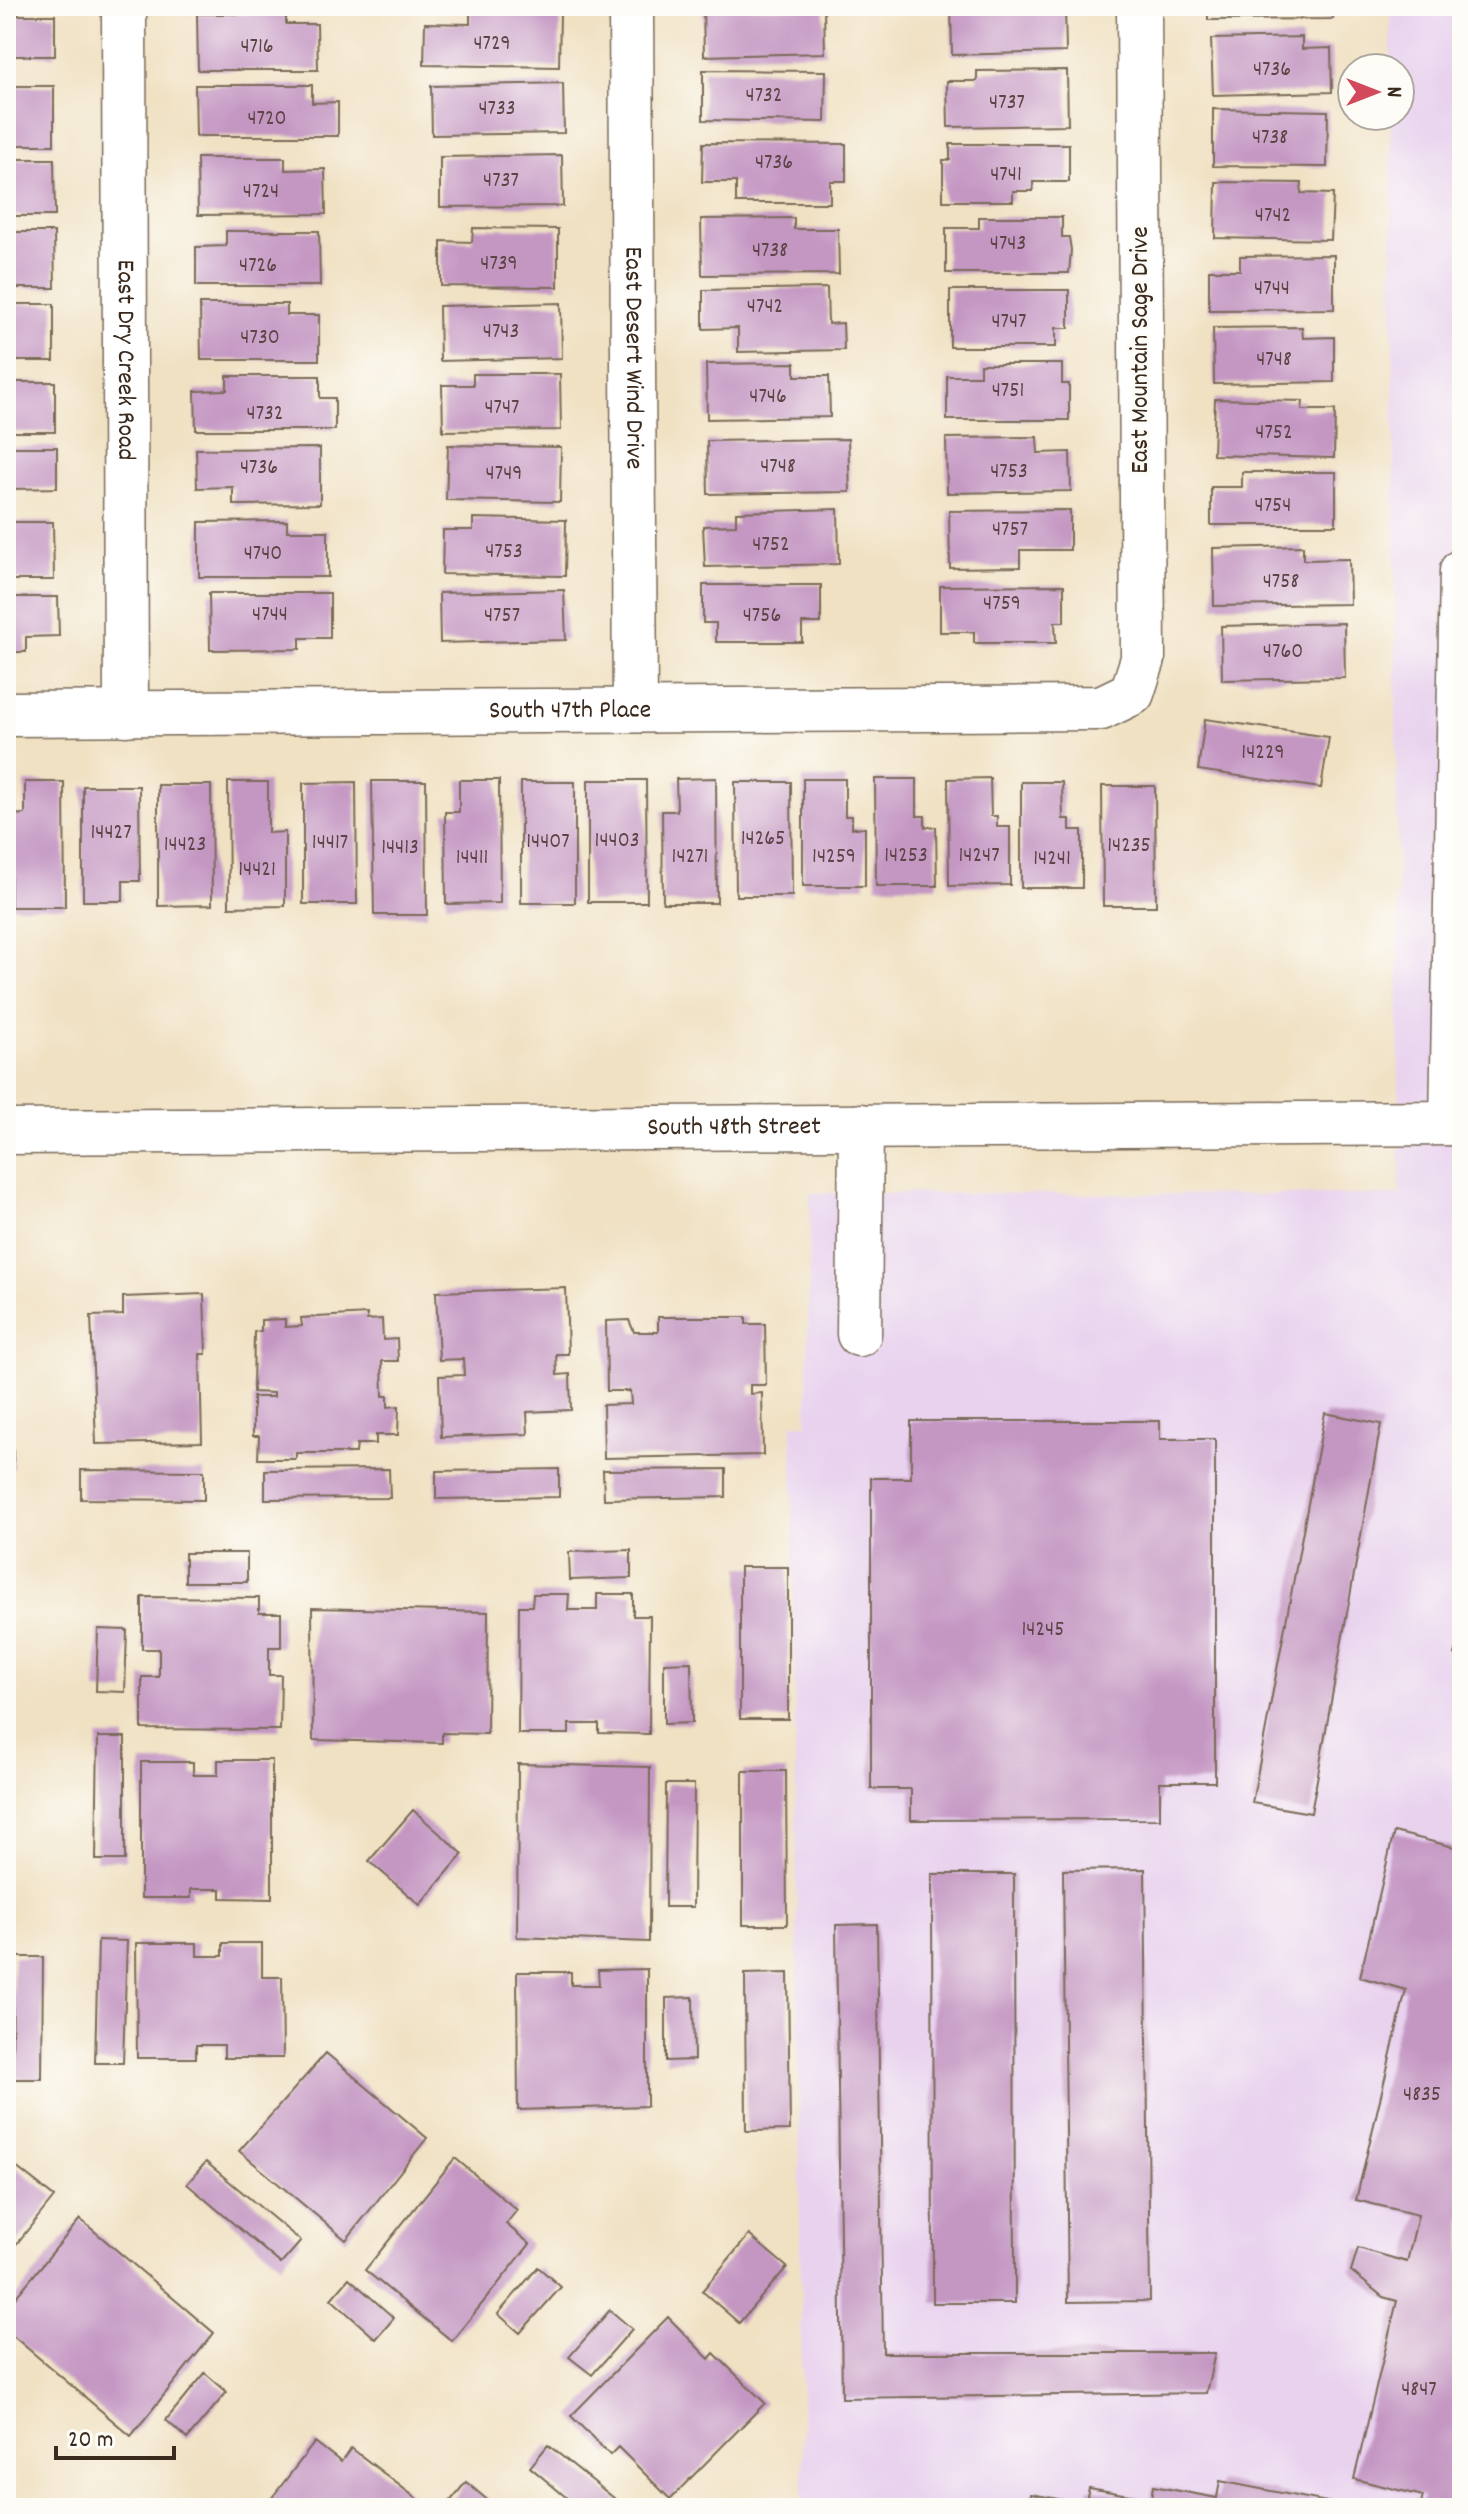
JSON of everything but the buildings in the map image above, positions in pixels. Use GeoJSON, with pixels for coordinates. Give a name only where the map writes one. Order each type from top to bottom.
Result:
{"type":"FeatureCollection","features":[{"type":"Feature","properties":{"kind":"street","name":"East Dry Creek Road"},"geometry":{"type":"LineString","coordinates":[[124,6],[126,714]]}},
{"type":"Feature","properties":{"kind":"street","name":"East Desert Wind Drive"},"geometry":{"type":"LineString","coordinates":[[631,6],[635,710]]}},
{"type":"Feature","properties":{"kind":"street","name":"East Mountain Sage Drive"},"geometry":{"type":"LineString","coordinates":[[1132,693],[1143,659],[1139,6]]}},
{"type":"Feature","properties":{"kind":"street"},"geometry":{"type":"LineString","coordinates":[[1457,1123],[1462,571]]}},
{"type":"Feature","properties":{"kind":"street","name":"South 47th Place"},"geometry":{"type":"LineString","coordinates":[[6,714],[1101,708],[1132,693]]}},
{"type":"Feature","properties":{"kind":"street","name":"South 48th Street"},"geometry":{"type":"LineString","coordinates":[[6,1132],[1457,1123]]}},
{"type":"Feature","properties":{"kind":"street"},"geometry":{"type":"LineString","coordinates":[[859,1334],[861,1126]]}},
{"type":"Feature","properties":{"kind":"shaded area"},"geometry":{"type":"Polygon","coordinates":[[[1390,6],[1462,6],[1462,2508],[803,2508],[792,1424],[807,1424],[810,1193],[1400,1195],[1391,132],[1416,132],[1416,52],[1391,52],[1390,6]]]}}]}
